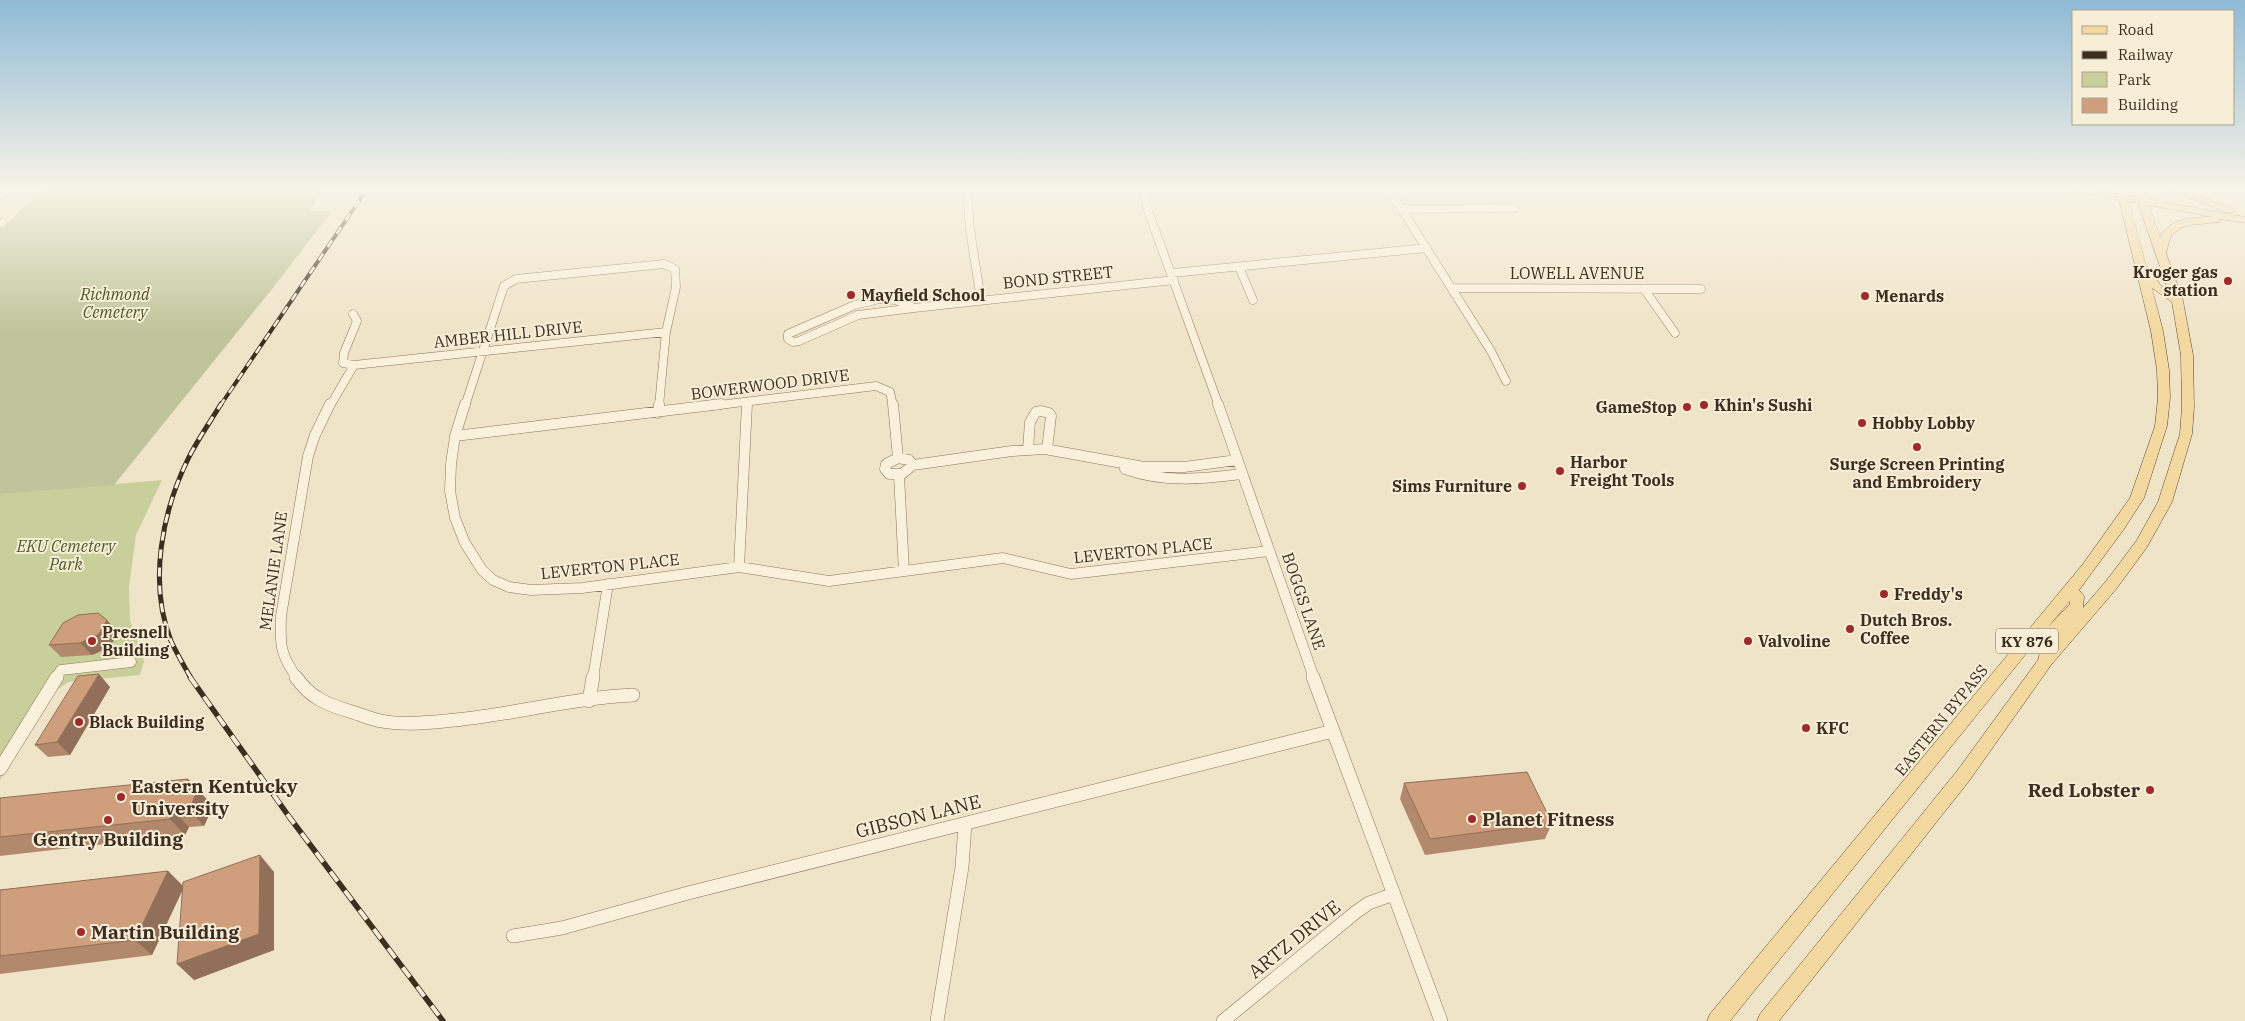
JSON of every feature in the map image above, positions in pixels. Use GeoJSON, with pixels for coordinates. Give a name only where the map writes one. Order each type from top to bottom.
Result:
{"type":"FeatureCollection","features":[{"type":"Feature","properties":{"kind":"main road","name":"EASTERN BYPASS"},"geometry":{"type":"LineString","coordinates":[[1718,1021],[2088,568],[2120,526],[2136,498],[2161,426],[2164,398],[2163,370],[2157,330],[2133,237]]}},
{"type":"Feature","properties":{"kind":"main road","name":"KY 876"},"geometry":{"type":"LineString","coordinates":[[1767,1021],[1963,776],[2046,661],[2112,584],[2142,543],[2165,502],[2186,434],[2188,407],[2187,355],[2177,301],[2155,237]]}},
{"type":"Feature","properties":{"kind":"main road"},"geometry":{"type":"LineString","coordinates":[[2161,252],[2165,237]]}},
{"type":"Feature","properties":{"kind":"main road"},"geometry":{"type":"LineString","coordinates":[[2138,256],[2152,283],[2177,301]]}},
{"type":"Feature","properties":{"kind":"main road"},"geometry":{"type":"LineString","coordinates":[[2046,661],[2052,633],[2077,605],[2077,596],[2069,590]]}},
{"type":"Feature","properties":{"kind":"street"},"geometry":{"type":"LineString","coordinates":[[971,237],[981,300]]}},
{"type":"Feature","properties":{"kind":"street","name":"BOGGS LANE"},"geometry":{"type":"LineString","coordinates":[[1158,237],[1254,503],[1269,551],[1333,731],[1441,1021]]}},
{"type":"Feature","properties":{"kind":"street"},"geometry":{"type":"LineString","coordinates":[[1419,237],[1495,357],[1506,381]]}},
{"type":"Feature","properties":{"kind":"street","name":"BOND STREET"},"geometry":{"type":"LineString","coordinates":[[914,308],[896,300],[868,300],[788,334],[788,339],[793,342],[799,341],[858,315],[1173,277],[1238,267],[1427,248]]}},
{"type":"Feature","properties":{"kind":"street","name":"LEVERTON PLACE"},"geometry":{"type":"LineString","coordinates":[[658,413],[666,332],[676,287],[675,269],[672,266],[664,264],[516,279],[504,286],[455,436],[450,462],[450,497],[458,530],[471,554],[488,576],[508,587],[547,590],[739,567],[763,570],[808,581],[829,581],[1003,558],[1071,574],[1269,551]]}},
{"type":"Feature","properties":{"kind":"street"},"geometry":{"type":"LineString","coordinates":[[1238,267],[1253,300]]}},
{"type":"Feature","properties":{"kind":"street","name":"LOWELL AVENUE"},"geometry":{"type":"LineString","coordinates":[[1452,288],[1701,289]]}},
{"type":"Feature","properties":{"kind":"street"},"geometry":{"type":"LineString","coordinates":[[1644,289],[1676,333]]}},
{"type":"Feature","properties":{"kind":"street"},"geometry":{"type":"LineString","coordinates":[[353,314],[357,321],[356,331],[342,357],[343,363],[354,365]]}},
{"type":"Feature","properties":{"kind":"street","name":"AMBER HILL DRIVE"},"geometry":{"type":"LineString","coordinates":[[354,365],[666,332]]}},
{"type":"Feature","properties":{"kind":"street","name":"MELANIE LANE"},"geometry":{"type":"LineString","coordinates":[[354,365],[314,435],[308,456],[281,616],[280,640],[284,659],[303,687],[315,698],[334,707],[381,721],[415,724],[474,719],[589,701],[608,696],[633,695]]}},
{"type":"Feature","properties":{"kind":"street","name":"BOWERWOOD DRIVE"},"geometry":{"type":"LineString","coordinates":[[455,436],[876,386],[890,392],[892,396],[898,458]]}},
{"type":"Feature","properties":{"kind":"street"},"geometry":{"type":"LineString","coordinates":[[739,567],[747,402]]}},
{"type":"Feature","properties":{"kind":"street"},"geometry":{"type":"LineString","coordinates":[[1028,449],[1030,418],[1034,413],[1042,411],[1049,413],[1051,416],[1047,449]]}},
{"type":"Feature","properties":{"kind":"street"},"geometry":{"type":"LineString","coordinates":[[913,465],[909,471],[899,475],[889,474],[885,467],[888,462],[898,458],[906,459],[913,465],[942,464],[1006,451],[1028,449],[1047,449],[1108,462],[1158,468],[1183,467],[1237,460]]}},
{"type":"Feature","properties":{"kind":"street"},"geometry":{"type":"LineString","coordinates":[[1108,462],[1145,477],[1166,480],[1196,480],[1242,474]]}},
{"type":"Feature","properties":{"kind":"street"},"geometry":{"type":"LineString","coordinates":[[899,475],[904,571]]}},
{"type":"Feature","properties":{"kind":"street"},"geometry":{"type":"LineString","coordinates":[[589,701],[608,584]]}},
{"type":"Feature","properties":{"kind":"street"},"geometry":{"type":"LineString","coordinates":[[0,768],[61,670],[131,662]]}},
{"type":"Feature","properties":{"kind":"street","name":"GIBSON LANE"},"geometry":{"type":"LineString","coordinates":[[512,936],[562,928],[688,893],[1333,731]]}},
{"type":"Feature","properties":{"kind":"street"},"geometry":{"type":"LineString","coordinates":[[937,1021],[966,842],[965,824]]}},
{"type":"Feature","properties":{"kind":"street","name":"ARTZ DRIVE"},"geometry":{"type":"LineString","coordinates":[[1222,1021],[1368,903],[1394,894]]}},
{"type":"Feature","properties":{"kind":"green space","name":"Richmond Cemetery"},"geometry":{"type":"Polygon","coordinates":[[[0,237],[312,237],[114,485],[0,494],[0,237]]]}},
{"type":"Feature","properties":{"kind":"green space","name":"EKU Cemetery Park"},"geometry":{"type":"Polygon","coordinates":[[[162,480],[136,535],[129,587],[130,620],[144,661],[140,675],[68,682],[57,690],[0,780],[0,494],[162,480]]]}},
{"type":"Feature","properties":{"kind":"building"},"geometry":{"type":"Polygon","coordinates":[[[98,613],[107,620],[99,634],[80,643],[49,645],[63,623],[78,615],[98,613]]]}},
{"type":"Feature","properties":{"kind":"building"},"geometry":{"type":"Polygon","coordinates":[[[99,674],[57,742],[35,745],[78,676],[99,674]]]}},
{"type":"Feature","properties":{"kind":"building","name":"Planet Fitness"},"geometry":{"type":"Polygon","coordinates":[[[1527,772],[1552,823],[1430,839],[1404,783],[1527,772]]]}},
{"type":"Feature","properties":{"kind":"building"},"geometry":{"type":"Polygon","coordinates":[[[188,779],[182,791],[198,790],[189,809],[174,811],[170,819],[0,837],[0,798],[188,779]]]}},
{"type":"Feature","properties":{"kind":"building"},"geometry":{"type":"Polygon","coordinates":[[[260,855],[259,934],[177,964],[183,882],[260,855]]]}},
{"type":"Feature","properties":{"kind":"building","name":"Martin Building"},"geometry":{"type":"Polygon","coordinates":[[[168,871],[135,940],[0,956],[0,890],[168,871]]]}},
{"type":"Feature","properties":{"kind":"railway"},"geometry":{"type":"LineString","coordinates":[[220,406],[335,237]]}},
{"type":"Feature","properties":{"kind":"railway"},"geometry":{"type":"LineString","coordinates":[[191,678],[171,641],[164,619],[159,572],[161,547],[165,524],[180,478],[200,437],[221,404]]}},
{"type":"Feature","properties":{"kind":"railway"},"geometry":{"type":"LineString","coordinates":[[190,677],[290,818],[443,1021]]}},
{"type":"Feature","properties":{"kind":"place","name":"Kroger gas station"},"geometry":{"type":"Point","coordinates":[2228,281]}},
{"type":"Feature","properties":{"kind":"place","name":"Mayfield School"},"geometry":{"type":"Point","coordinates":[851,295]}},
{"type":"Feature","properties":{"kind":"place","name":"Menards"},"geometry":{"type":"Point","coordinates":[1865,296]}},
{"type":"Feature","properties":{"kind":"place","name":"Khin's Sushi"},"geometry":{"type":"Point","coordinates":[1704,405]}},
{"type":"Feature","properties":{"kind":"place","name":"GameStop"},"geometry":{"type":"Point","coordinates":[1687,407]}},
{"type":"Feature","properties":{"kind":"place","name":"Hobby Lobby"},"geometry":{"type":"Point","coordinates":[1862,423]}},
{"type":"Feature","properties":{"kind":"place","name":"Surge Screen Printing and Embroidery"},"geometry":{"type":"Point","coordinates":[1917,447]}},
{"type":"Feature","properties":{"kind":"place","name":"Harbor Freight Tools"},"geometry":{"type":"Point","coordinates":[1560,471]}},
{"type":"Feature","properties":{"kind":"place","name":"Sims Furniture"},"geometry":{"type":"Point","coordinates":[1522,486]}},
{"type":"Feature","properties":{"kind":"place","name":"Freddy's"},"geometry":{"type":"Point","coordinates":[1884,594]}},
{"type":"Feature","properties":{"kind":"place","name":"Dutch Bros. Coffee"},"geometry":{"type":"Point","coordinates":[1850,629]}},
{"type":"Feature","properties":{"kind":"place","name":"Presnell Building"},"geometry":{"type":"Point","coordinates":[92,641]}},
{"type":"Feature","properties":{"kind":"place","name":"Valvoline"},"geometry":{"type":"Point","coordinates":[1748,641]}},
{"type":"Feature","properties":{"kind":"place","name":"Black Building"},"geometry":{"type":"Point","coordinates":[79,722]}},
{"type":"Feature","properties":{"kind":"place","name":"KFC"},"geometry":{"type":"Point","coordinates":[1806,728]}},
{"type":"Feature","properties":{"kind":"place","name":"Red Lobster"},"geometry":{"type":"Point","coordinates":[2150,790]}},
{"type":"Feature","properties":{"kind":"place","name":"Eastern Kentucky University"},"geometry":{"type":"Point","coordinates":[121,797]}},
{"type":"Feature","properties":{"kind":"place","name":"Planet Fitness"},"geometry":{"type":"Point","coordinates":[1472,819]}},
{"type":"Feature","properties":{"kind":"place","name":"Gentry Building"},"geometry":{"type":"Point","coordinates":[108,820]}},
{"type":"Feature","properties":{"kind":"place","name":"Martin Building"},"geometry":{"type":"Point","coordinates":[81,932]}}]}
